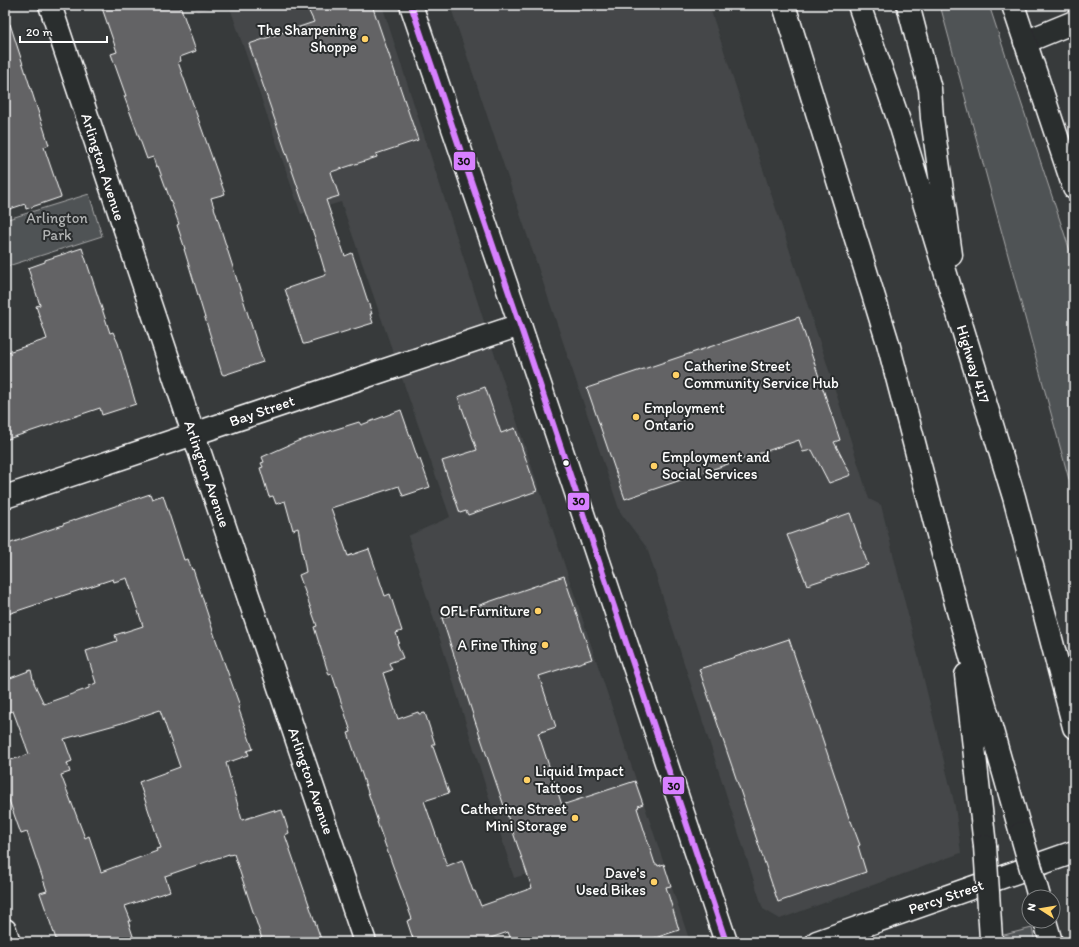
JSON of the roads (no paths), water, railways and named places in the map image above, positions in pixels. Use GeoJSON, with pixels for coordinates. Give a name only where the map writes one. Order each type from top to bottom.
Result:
{"type":"FeatureCollection","features":[{"type":"Feature","properties":{"kind":"main road","name":"Arlington Avenue"},"geometry":{"type":"LineString","coordinates":[[50,5],[365,942]]}},
{"type":"Feature","properties":{"kind":"main road"},"geometry":{"type":"LineString","coordinates":[[411,5],[520,325],[726,942]]}},
{"type":"Feature","properties":{"kind":"main road"},"geometry":{"type":"LineString","coordinates":[[784,5],[888,343],[958,611],[1037,889]]}},
{"type":"Feature","properties":{"kind":"main road","name":"Highway 417"},"geometry":{"type":"LineString","coordinates":[[859,5],[901,127],[1014,497],[1074,727]]}},
{"type":"Feature","properties":{"kind":"main road"},"geometry":{"type":"LineString","coordinates":[[908,5],[930,89],[932,118],[960,321]]}},
{"type":"Feature","properties":{"kind":"main road"},"geometry":{"type":"LineString","coordinates":[[1013,5],[1074,188]]}},
{"type":"Feature","properties":{"kind":"main road"},"geometry":{"type":"LineString","coordinates":[[1025,42],[1074,22]]}},
{"type":"Feature","properties":{"kind":"main road","name":"Bay Street"},"geometry":{"type":"LineString","coordinates":[[5,497],[520,325]]}},
{"type":"Feature","properties":{"kind":"main road"},"geometry":{"type":"LineString","coordinates":[[958,611],[985,846],[992,941]]}},
{"type":"Feature","properties":{"kind":"main road","name":"Percy Street"},"geometry":{"type":"LineString","coordinates":[[817,942],[1074,852]]}},
{"type":"Feature","properties":{"kind":"main road"},"geometry":{"type":"LineString","coordinates":[[1047,929],[1051,942]]}},
{"type":"Feature","properties":{"kind":"main road"},"geometry":{"type":"LineString","coordinates":[[5,930],[9,942]]}},
{"type":"Feature","properties":{"kind":"place","name":"The Sharpening Shoppe"},"geometry":{"type":"Point","coordinates":[365,39]}},
{"type":"Feature","properties":{"kind":"place","name":"Catherine Street Community Service Hub"},"geometry":{"type":"Point","coordinates":[676,375]}},
{"type":"Feature","properties":{"kind":"place","name":"Employment Ontario"},"geometry":{"type":"Point","coordinates":[636,417]}},
{"type":"Feature","properties":{"kind":"place","name":"Employment and Social Services"},"geometry":{"type":"Point","coordinates":[654,466]}},
{"type":"Feature","properties":{"kind":"place","name":"OFL Furniture"},"geometry":{"type":"Point","coordinates":[538,611]}},
{"type":"Feature","properties":{"kind":"place","name":"A Fine Thing"},"geometry":{"type":"Point","coordinates":[545,645]}},
{"type":"Feature","properties":{"kind":"place","name":"Liquid Impact Tattoos"},"geometry":{"type":"Point","coordinates":[527,780]}},
{"type":"Feature","properties":{"kind":"place","name":"Catherine Street Mini Storage"},"geometry":{"type":"Point","coordinates":[575,818]}},
{"type":"Feature","properties":{"kind":"place","name":"Dave's Used Bikes"},"geometry":{"type":"Point","coordinates":[654,882]}},
{"type":"Feature","properties":{"kind":"park label","name":"Arlington Park"},"geometry":{"type":"Point","coordinates":[57,226]}}]}
